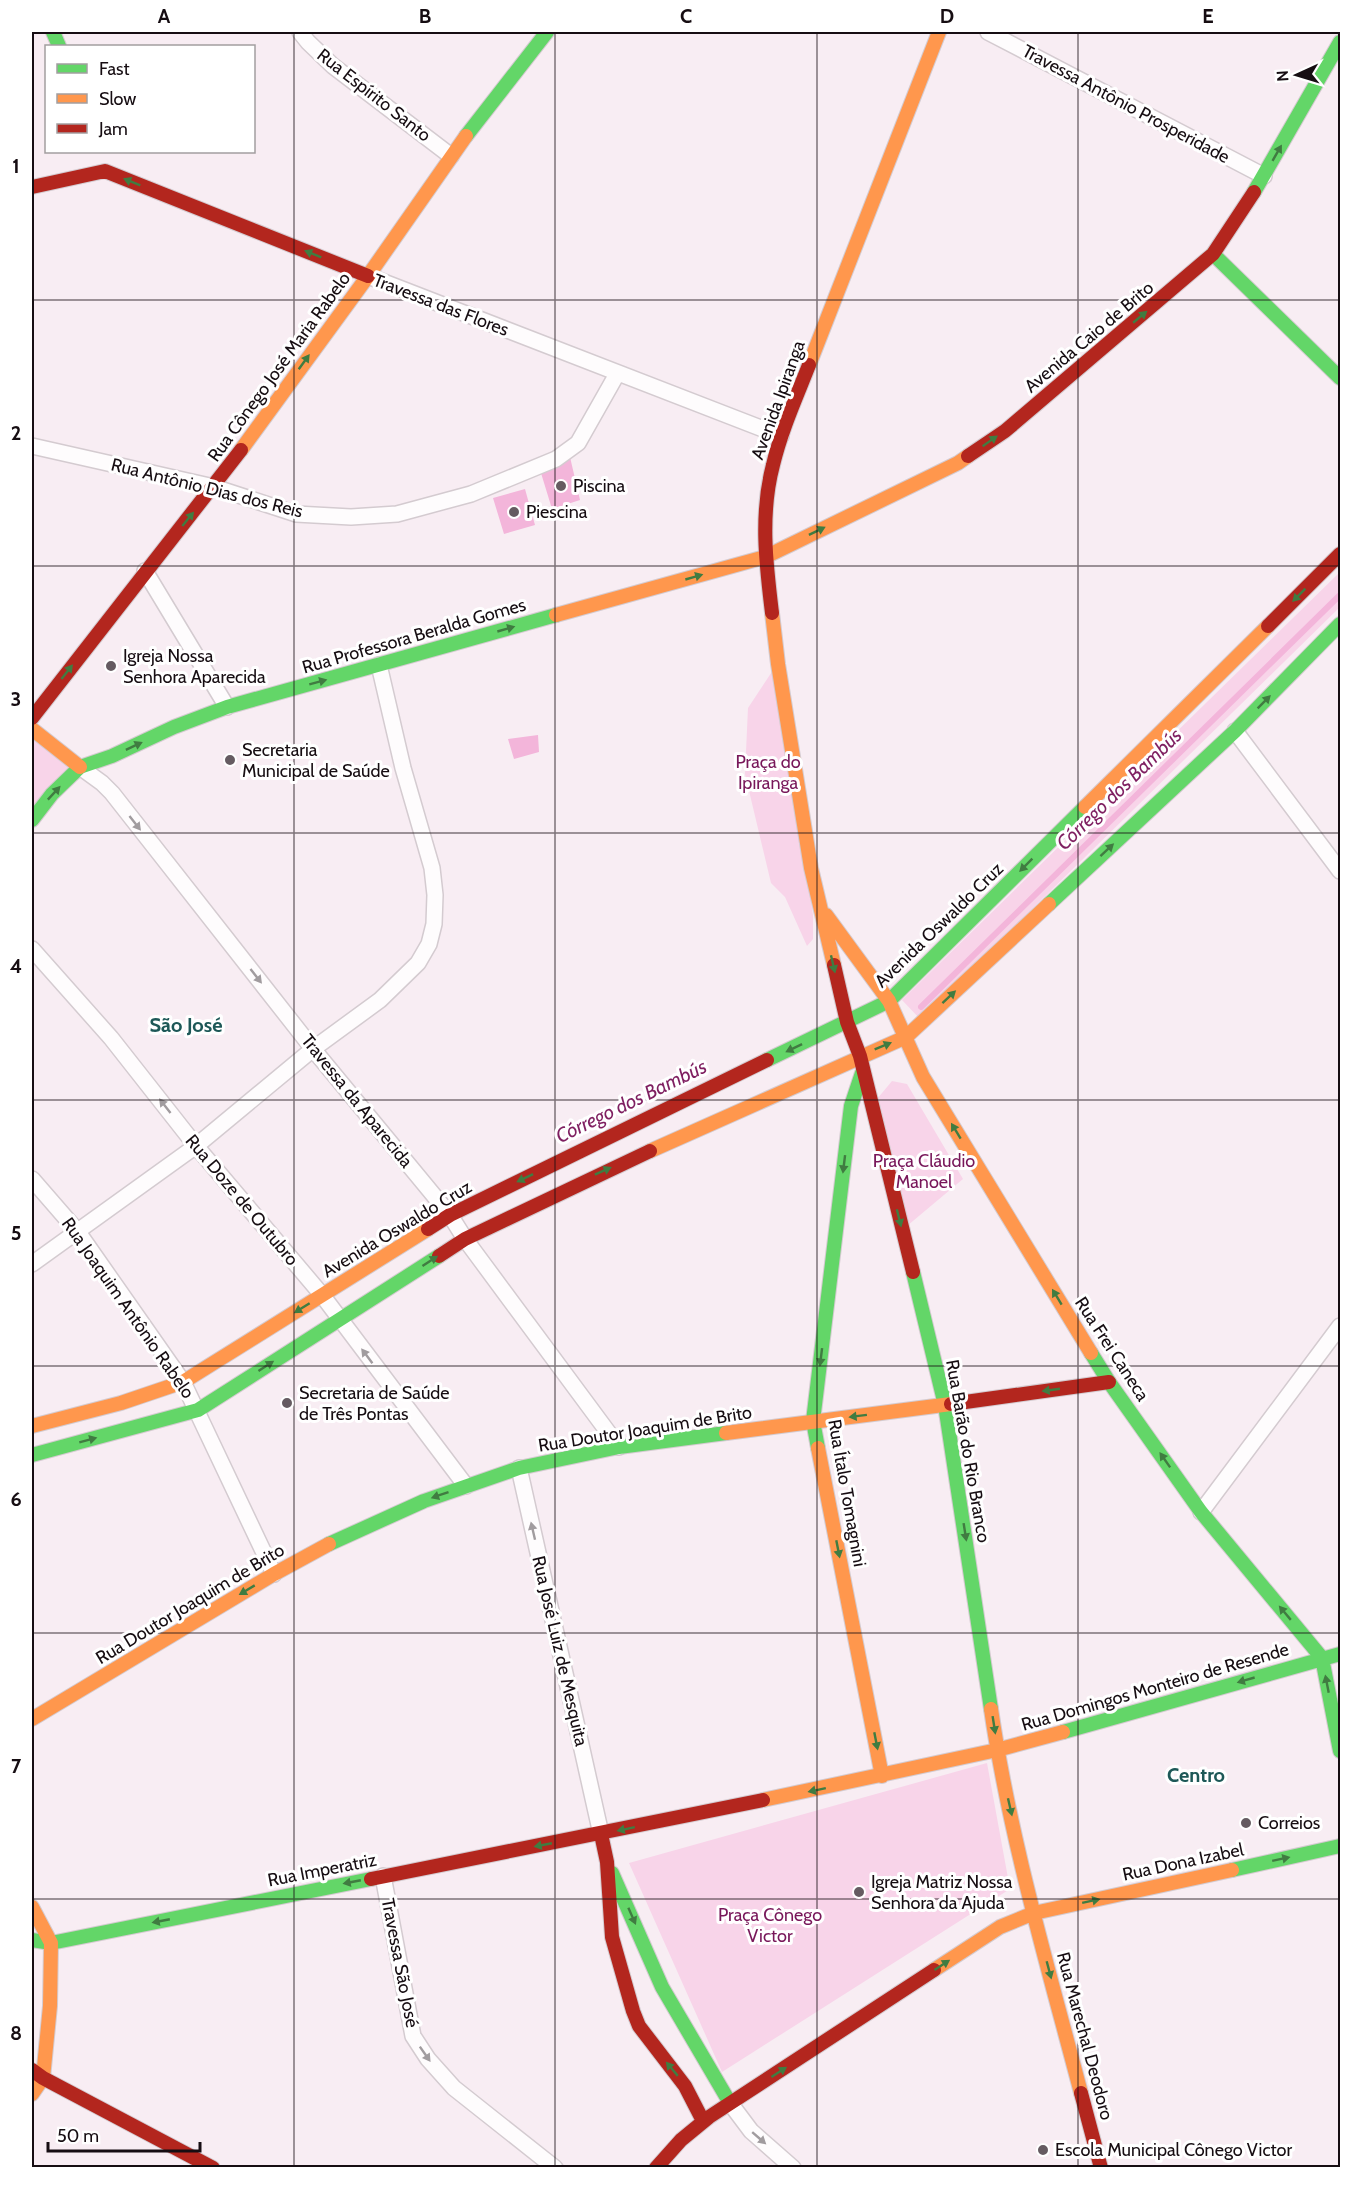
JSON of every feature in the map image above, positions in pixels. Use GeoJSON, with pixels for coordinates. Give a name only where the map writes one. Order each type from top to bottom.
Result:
{"type":"FeatureCollection","features":[{"type":"Feature","properties":{"kind":"street","name":"Rua Espírito Santo"},"geometry":{"type":"LineString","coordinates":[[300,32],[333,66],[451,156]]}},
{"type":"Feature","properties":{"kind":"street","name":"Rua Cônego José Maria Rabelo"},"geometry":{"type":"LineString","coordinates":[[32,718],[145,571],[214,487],[368,276],[451,156],[547,32]]}},
{"type":"Feature","properties":{"kind":"street","name":"Avenida Ipiranga"},"geometry":{"type":"LineString","coordinates":[[860,1056],[847,1022],[811,868],[778,664],[765,557],[766,508],[772,468],[781,436],[939,32]]}},
{"type":"Feature","properties":{"kind":"street","name":"Travessa Antônio Prosperidade"},"geometry":{"type":"LineString","coordinates":[[988,32],[1264,176]]}},
{"type":"Feature","properties":{"kind":"street","name":"Avenida Caio de Brito"},"geometry":{"type":"LineString","coordinates":[[765,557],[958,463],[1005,431],[1213,254],[1264,176],[1341,42]]}},
{"type":"Feature","properties":{"kind":"street","name":"Travessa das Flores"},"geometry":{"type":"LineString","coordinates":[[32,187],[103,166],[368,276],[781,436]]}},
{"type":"Feature","properties":{"kind":"street"},"geometry":{"type":"LineString","coordinates":[[1213,254],[1341,378]]}},
{"type":"Feature","properties":{"kind":"street","name":"Rua Antônio Dias dos Reis"},"geometry":{"type":"LineString","coordinates":[[32,446],[214,487],[296,514],[351,517],[397,513],[471,494],[555,459],[578,443],[617,374]]}},
{"type":"Feature","properties":{"kind":"street","name":"Avenida Oswaldo Cruz"},"geometry":{"type":"LineString","coordinates":[[34,1421],[121,1403],[183,1382],[450,1215],[889,1001],[1341,554]]}},
{"type":"Feature","properties":{"kind":"street","name":"Rua Professora Beralda Gomes"},"geometry":{"type":"LineString","coordinates":[[80,767],[112,756],[174,727],[227,707],[765,557]]}},
{"type":"Feature","properties":{"kind":"street"},"geometry":{"type":"LineString","coordinates":[[145,571],[227,707]]}},
{"type":"Feature","properties":{"kind":"street"},"geometry":{"type":"LineString","coordinates":[[32,1455],[198,1410],[465,1239],[589,1178],[906,1037],[1235,731],[1341,624]]}},
{"type":"Feature","properties":{"kind":"street"},"geometry":{"type":"LineString","coordinates":[[32,1264],[196,1146],[313,1049],[380,1000],[418,963],[429,944],[434,924],[435,895],[432,868],[403,768],[379,665]]}},
{"type":"Feature","properties":{"kind":"street"},"geometry":{"type":"LineString","coordinates":[[32,729],[80,767],[52,794],[32,820]]}},
{"type":"Feature","properties":{"kind":"street"},"geometry":{"type":"LineString","coordinates":[[1235,731],[1341,871]]}},
{"type":"Feature","properties":{"kind":"street","name":"Travessa da Aparecida"},"geometry":{"type":"LineString","coordinates":[[80,767],[112,793],[313,1049],[450,1215],[465,1239],[619,1447]]}},
{"type":"Feature","properties":{"kind":"street","name":"Avenida Ipiranga"},"geometry":{"type":"LineString","coordinates":[[820,907],[889,1001]]}},
{"type":"Feature","properties":{"kind":"street","name":"Rua Doze de Outubro"},"geometry":{"type":"LineString","coordinates":[[32,949],[111,1038],[196,1146],[322,1295],[466,1486]]}},
{"type":"Feature","properties":{"kind":"street","name":"Rua Frei Caneca"},"geometry":{"type":"LineString","coordinates":[[889,1001],[923,1077],[1109,1382],[1201,1512],[1322,1658]]}},
{"type":"Feature","properties":{"kind":"street","name":"Rua Barão do Rio Branco"},"geometry":{"type":"LineString","coordinates":[[860,1056],[945,1406],[997,1750]]}},
{"type":"Feature","properties":{"kind":"street","name":"Rua Ítalo Tomagnini"},"geometry":{"type":"LineString","coordinates":[[863,1071],[851,1106],[813,1421],[882,1776]]}},
{"type":"Feature","properties":{"kind":"street"},"geometry":{"type":"LineString","coordinates":[[851,1106],[869,1100]]}},
{"type":"Feature","properties":{"kind":"street","name":"Rua Joaquim Antônio Rabelo"},"geometry":{"type":"LineString","coordinates":[[32,1179],[78,1232],[183,1382],[274,1574]]}},
{"type":"Feature","properties":{"kind":"street"},"geometry":{"type":"LineString","coordinates":[[1201,1512],[1341,1326]]}},
{"type":"Feature","properties":{"kind":"street","name":"Rua Doutor Joaquim de Brito"},"geometry":{"type":"LineString","coordinates":[[32,1719],[274,1574],[344,1536],[424,1501],[519,1468],[619,1447],[945,1406],[1109,1382]]}},
{"type":"Feature","properties":{"kind":"street","name":"Rua José Luiz de Mesquita"},"geometry":{"type":"LineString","coordinates":[[519,1468],[601,1834]]}},
{"type":"Feature","properties":{"kind":"street","name":"Rua Domingos Monteiro de Resende"},"geometry":{"type":"LineString","coordinates":[[997,1750],[1341,1654]]}},
{"type":"Feature","properties":{"kind":"street"},"geometry":{"type":"LineString","coordinates":[[1322,1658],[1341,1751]]}},
{"type":"Feature","properties":{"kind":"street"},"geometry":{"type":"LineString","coordinates":[[656,2168],[665,2155],[702,2119],[1000,1927],[1034,1913],[997,1750],[601,1834],[607,1862],[612,1937],[633,2011],[639,2026],[681,2080],[702,2119]]}},
{"type":"Feature","properties":{"kind":"street","name":"Rua Imperatriz"},"geometry":{"type":"LineString","coordinates":[[51,1943],[601,1834]]}},
{"type":"Feature","properties":{"kind":"street","name":"Rua Dona Izabel"},"geometry":{"type":"LineString","coordinates":[[1034,1913],[1341,1846]]}},
{"type":"Feature","properties":{"kind":"street"},"geometry":{"type":"LineString","coordinates":[[607,1862],[662,1987],[730,2103],[751,2131],[793,2168]]}},
{"type":"Feature","properties":{"kind":"street","name":"Travessa São José"},"geometry":{"type":"LineString","coordinates":[[383,1876],[413,2036],[428,2060],[454,2088],[555,2168]]}},
{"type":"Feature","properties":{"kind":"street"},"geometry":{"type":"LineString","coordinates":[[32,1907],[51,1943],[50,2006],[32,2094]]}},
{"type":"Feature","properties":{"kind":"street","name":"Rua Marechal Deodoro"},"geometry":{"type":"LineString","coordinates":[[1034,1913],[1101,2168]]}},
{"type":"Feature","properties":{"kind":"street"},"geometry":{"type":"LineString","coordinates":[[32,1940],[51,1943]]}},
{"type":"Feature","properties":{"kind":"street"},"geometry":{"type":"LineString","coordinates":[[37,2074],[213,2168]]}},
{"type":"Feature","properties":{"kind":"green space"},"geometry":{"type":"Polygon","coordinates":[[[1340,572],[1340,607],[920,1019],[902,1000],[1340,572]]]}},
{"type":"Feature","properties":{"kind":"green space","name":"Praça do Ipiranga"},"geometry":{"type":"Polygon","coordinates":[[[777,664],[813,915],[813,939],[807,946],[785,897],[771,883],[745,774],[748,708],[777,664]]]}},
{"type":"Feature","properties":{"kind":"green space"},"geometry":{"type":"Polygon","coordinates":[[[32,737],[70,767],[32,809],[32,737]]]}},
{"type":"Feature","properties":{"kind":"green space","name":"Praça Cláudio Manoel"},"geometry":{"type":"Polygon","coordinates":[[[892,1081],[907,1084],[963,1179],[907,1226],[877,1099],[892,1081]]]}},
{"type":"Feature","properties":{"kind":"green space","name":"Praça Cônego Victor"},"geometry":{"type":"Polygon","coordinates":[[[987,1763],[1010,1889],[722,2072],[629,1863],[987,1763]]]}},
{"type":"Feature","properties":{"kind":"shaded area","name":"Piscina"},"geometry":{"type":"Polygon","coordinates":[[[570,457],[580,500],[552,509],[541,473],[570,457]]]}},
{"type":"Feature","properties":{"kind":"shaded area","name":"Piescina"},"geometry":{"type":"Polygon","coordinates":[[[525,489],[535,525],[504,534],[493,498],[525,489]]]}},
{"type":"Feature","properties":{"kind":"shaded area"},"geometry":{"type":"Polygon","coordinates":[[[538,735],[539,752],[514,759],[508,739],[538,735]]]}},
{"type":"Feature","properties":{"kind":"waterway","name":"Córrego dos Bambús"},"geometry":{"type":"LineString","coordinates":[[921,1007],[1340,595]]}},
{"type":"Feature","properties":{"kind":"traffic: fast"},"geometry":{"type":"LineString","coordinates":[[53,32],[59,45]]}},
{"type":"Feature","properties":{"kind":"traffic: fast"},"geometry":{"type":"LineString","coordinates":[[466,136],[547,32]]}},
{"type":"Feature","properties":{"kind":"traffic: fast"},"geometry":{"type":"LineString","coordinates":[[1254,192],[1340,42]]}},
{"type":"Feature","properties":{"kind":"traffic: fast"},"geometry":{"type":"LineString","coordinates":[[1213,254],[1340,378]]}},
{"type":"Feature","properties":{"kind":"traffic: fast"},"geometry":{"type":"LineString","coordinates":[[32,820],[52,794],[80,767],[112,756],[174,727],[227,707],[556,615]]}},
{"type":"Feature","properties":{"kind":"traffic: fast"},"geometry":{"type":"LineString","coordinates":[[1049,904],[1235,731],[1340,624]]}},
{"type":"Feature","properties":{"kind":"traffic: fast"},"geometry":{"type":"LineString","coordinates":[[767,1060],[889,1001],[1085,807]]}},
{"type":"Feature","properties":{"kind":"traffic: fast"},"geometry":{"type":"LineString","coordinates":[[818,1448],[813,1421],[851,1106],[862,1073]]}},
{"type":"Feature","properties":{"kind":"traffic: fast"},"geometry":{"type":"LineString","coordinates":[[32,1455],[198,1410],[439,1256]]}},
{"type":"Feature","properties":{"kind":"traffic: fast"},"geometry":{"type":"LineString","coordinates":[[913,1272],[945,1405],[991,1709]]}},
{"type":"Feature","properties":{"kind":"traffic: fast"},"geometry":{"type":"LineString","coordinates":[[1091,1353],[1201,1512],[1322,1658],[1340,1751]]}},
{"type":"Feature","properties":{"kind":"traffic: fast"},"geometry":{"type":"LineString","coordinates":[[329,1544],[424,1501],[519,1468],[619,1447],[726,1433]]}},
{"type":"Feature","properties":{"kind":"traffic: fast"},"geometry":{"type":"LineString","coordinates":[[1063,1732],[1340,1654]]}},
{"type":"Feature","properties":{"kind":"traffic: fast"},"geometry":{"type":"LineString","coordinates":[[1232,1870],[1340,1846]]}},
{"type":"Feature","properties":{"kind":"traffic: fast"},"geometry":{"type":"LineString","coordinates":[[612,1873],[662,1987],[730,2103]]}},
{"type":"Feature","properties":{"kind":"traffic: fast"},"geometry":{"type":"LineString","coordinates":[[32,1940],[51,1943],[371,1879]]}},
{"type":"Feature","properties":{"kind":"traffic: slow"},"geometry":{"type":"LineString","coordinates":[[809,365],[939,32]]}},
{"type":"Feature","properties":{"kind":"traffic: slow"},"geometry":{"type":"LineString","coordinates":[[241,450],[368,276],[466,136]]}},
{"type":"Feature","properties":{"kind":"traffic: slow"},"geometry":{"type":"LineString","coordinates":[[556,615],[765,557],[958,463],[968,456]]}},
{"type":"Feature","properties":{"kind":"traffic: slow"},"geometry":{"type":"LineString","coordinates":[[772,613],[811,868],[834,965]]}},
{"type":"Feature","properties":{"kind":"traffic: slow"},"geometry":{"type":"LineString","coordinates":[[1085,807],[1268,626]]}},
{"type":"Feature","properties":{"kind":"traffic: slow"},"geometry":{"type":"LineString","coordinates":[[32,729],[80,767]]}},
{"type":"Feature","properties":{"kind":"traffic: slow"},"geometry":{"type":"LineString","coordinates":[[650,1151],[906,1037],[1049,904]]}},
{"type":"Feature","properties":{"kind":"traffic: slow"},"geometry":{"type":"LineString","coordinates":[[826,915],[889,1001],[923,1077],[1091,1353]]}},
{"type":"Feature","properties":{"kind":"traffic: slow"},"geometry":{"type":"LineString","coordinates":[[32,1426],[121,1403],[183,1382],[428,1229]]}},
{"type":"Feature","properties":{"kind":"traffic: slow"},"geometry":{"type":"LineString","coordinates":[[726,1433],[951,1404]]}},
{"type":"Feature","properties":{"kind":"traffic: slow"},"geometry":{"type":"LineString","coordinates":[[818,1448],[882,1776]]}},
{"type":"Feature","properties":{"kind":"traffic: slow"},"geometry":{"type":"LineString","coordinates":[[32,1719],[274,1574],[329,1544]]}},
{"type":"Feature","properties":{"kind":"traffic: slow"},"geometry":{"type":"LineString","coordinates":[[991,1709],[1019,1854],[1081,2093]]}},
{"type":"Feature","properties":{"kind":"traffic: slow"},"geometry":{"type":"LineString","coordinates":[[763,1800],[997,1750],[1063,1732]]}},
{"type":"Feature","properties":{"kind":"traffic: slow"},"geometry":{"type":"LineString","coordinates":[[934,1970],[1000,1927],[1034,1913],[1232,1870]]}},
{"type":"Feature","properties":{"kind":"traffic: slow"},"geometry":{"type":"LineString","coordinates":[[32,1907],[51,1943],[50,2006],[43,2078],[32,2094]]}},
{"type":"Feature","properties":{"kind":"traffic: jam"},"geometry":{"type":"LineString","coordinates":[[32,187],[105,171],[368,276]]}},
{"type":"Feature","properties":{"kind":"traffic: jam"},"geometry":{"type":"LineString","coordinates":[[968,456],[1005,431],[1213,254],[1254,192]]}},
{"type":"Feature","properties":{"kind":"traffic: jam"},"geometry":{"type":"LineString","coordinates":[[772,613],[765,539],[769,483],[780,440],[809,365]]}},
{"type":"Feature","properties":{"kind":"traffic: jam"},"geometry":{"type":"LineString","coordinates":[[32,718],[241,450]]}},
{"type":"Feature","properties":{"kind":"traffic: jam"},"geometry":{"type":"LineString","coordinates":[[1268,626],[1340,554]]}},
{"type":"Feature","properties":{"kind":"traffic: jam"},"geometry":{"type":"LineString","coordinates":[[834,965],[847,1022],[860,1056],[913,1272]]}},
{"type":"Feature","properties":{"kind":"traffic: jam"},"geometry":{"type":"LineString","coordinates":[[428,1229],[450,1215],[767,1060]]}},
{"type":"Feature","properties":{"kind":"traffic: jam"},"geometry":{"type":"LineString","coordinates":[[439,1256],[465,1239],[650,1151]]}},
{"type":"Feature","properties":{"kind":"traffic: jam"},"geometry":{"type":"LineString","coordinates":[[951,1404],[1109,1382]]}},
{"type":"Feature","properties":{"kind":"traffic: jam"},"geometry":{"type":"LineString","coordinates":[[371,1879],[763,1800]]}},
{"type":"Feature","properties":{"kind":"traffic: jam"},"geometry":{"type":"LineString","coordinates":[[601,1834],[607,1862],[612,1937],[633,2011],[639,2026],[685,2086],[702,2119]]}},
{"type":"Feature","properties":{"kind":"traffic: jam"},"geometry":{"type":"LineString","coordinates":[[656,2168],[681,2140],[709,2117],[934,1970]]}},
{"type":"Feature","properties":{"kind":"traffic: jam"},"geometry":{"type":"LineString","coordinates":[[32,2070],[213,2168]]}},
{"type":"Feature","properties":{"kind":"traffic: jam"},"geometry":{"type":"LineString","coordinates":[[1081,2093],[1101,2168]]}},
{"type":"Feature","properties":{"kind":"place","name":"Piscina"},"geometry":{"type":"Point","coordinates":[561,486]}},
{"type":"Feature","properties":{"kind":"place","name":"Piescina"},"geometry":{"type":"Point","coordinates":[514,512]}},
{"type":"Feature","properties":{"kind":"place","name":"Igreja Nossa Senhora Aparecida"},"geometry":{"type":"Point","coordinates":[111,666]}},
{"type":"Feature","properties":{"kind":"place","name":"Secretaria Municipal de Saúde"},"geometry":{"type":"Point","coordinates":[230,760]}},
{"type":"Feature","properties":{"kind":"place","name":"Secretaria de Saúde de Três Pontas"},"geometry":{"type":"Point","coordinates":[287,1403]}},
{"type":"Feature","properties":{"kind":"place","name":"Correios"},"geometry":{"type":"Point","coordinates":[1246,1823]}},
{"type":"Feature","properties":{"kind":"place","name":"Igreja Matriz Nossa Senhora da Ajuda"},"geometry":{"type":"Point","coordinates":[859,1892]}},
{"type":"Feature","properties":{"kind":"place","name":"Escola Municipal Cônego Victor"},"geometry":{"type":"Point","coordinates":[1043,2150]}},
{"type":"Feature","properties":{"kind":"district","name":"São José"},"geometry":{"type":"Point","coordinates":[186,1025]}},
{"type":"Feature","properties":{"kind":"district","name":"Centro"},"geometry":{"type":"Point","coordinates":[1196,1775]}}]}
